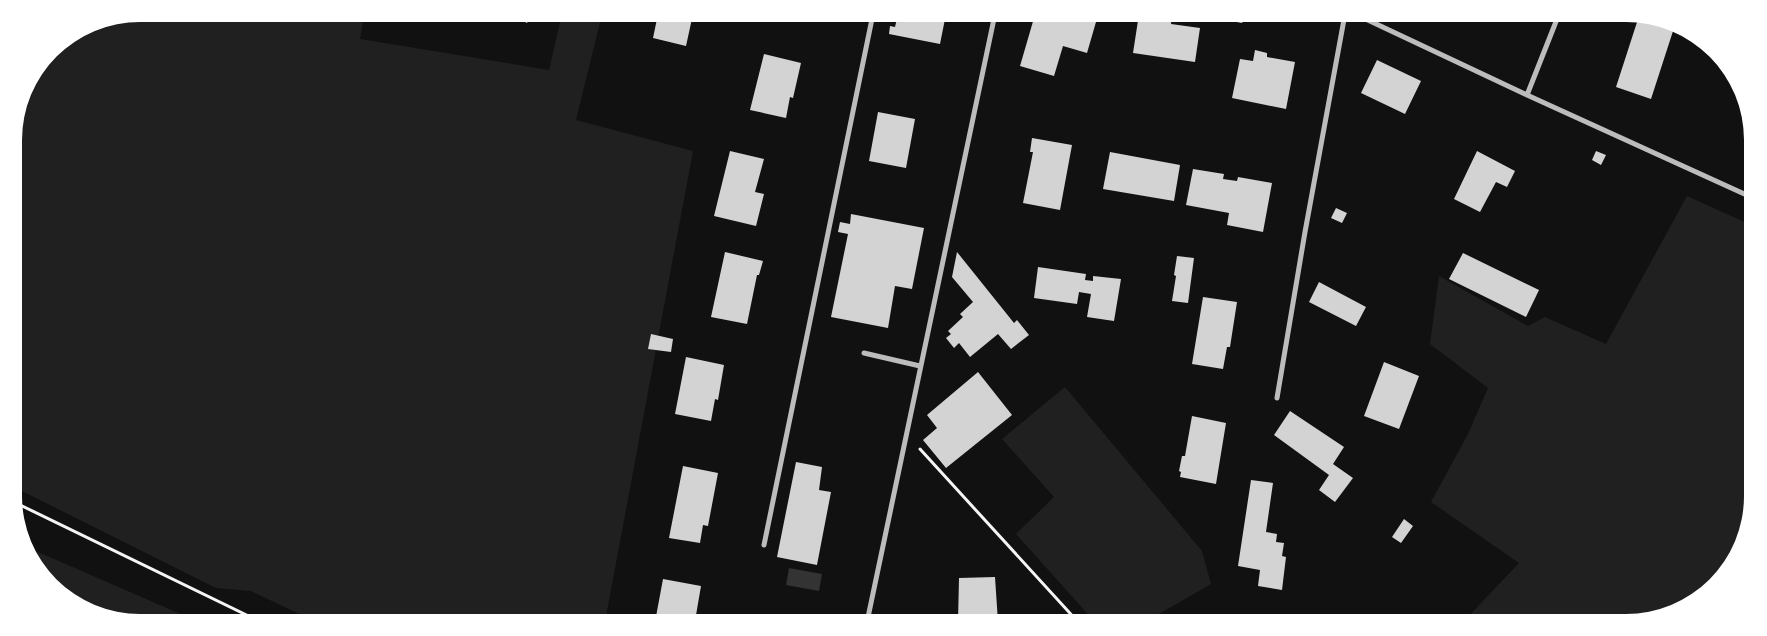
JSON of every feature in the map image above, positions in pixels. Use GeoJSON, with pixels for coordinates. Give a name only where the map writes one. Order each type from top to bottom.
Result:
{"type":"FeatureCollection","features":[{"type":"Feature","properties":{"kind":"street"},"geometry":{"type":"LineString","coordinates":[[764,545],[871,22]]}},
{"type":"Feature","properties":{"kind":"street"},"geometry":{"type":"LineString","coordinates":[[869,614],[993,22]]}},
{"type":"Feature","properties":{"kind":"street"},"geometry":{"type":"LineString","coordinates":[[1277,398],[1344,22]]}},
{"type":"Feature","properties":{"kind":"street"},"geometry":{"type":"LineString","coordinates":[[1372,22],[1744,194]]}},
{"type":"Feature","properties":{"kind":"street"},"geometry":{"type":"LineString","coordinates":[[1527,95],[1556,22]]}},
{"type":"Feature","properties":{"kind":"street"},"geometry":{"type":"LineString","coordinates":[[864,353],[920,366]]}},
{"type":"Feature","properties":{"kind":"path"},"geometry":{"type":"LineString","coordinates":[[906,434],[1070,613]]}},
{"type":"Feature","properties":{"kind":"path"},"geometry":{"type":"LineString","coordinates":[[23,507],[244,614]]}},
{"type":"Feature","properties":{"kind":"shaded area"},"geometry":{"type":"Polygon","coordinates":[[[141,22],[363,22],[360,39],[549,70],[560,22],[600,22],[576,120],[693,151],[607,614],[299,614],[251,591],[216,588],[22,491],[23,133],[31,95],[42,75],[63,52],[82,38],[110,27],[141,22]]]}},
{"type":"Feature","properties":{"kind":"shaded area"},"geometry":{"type":"Polygon","coordinates":[[[1687,196],[1744,222],[1744,495],[1740,526],[1732,548],[1725,561],[1710,579],[1692,594],[1664,607],[1649,611],[1634,613],[1471,613],[1519,563],[1431,502],[1468,434],[1488,388],[1430,344],[1439,276],[1528,326],[1545,317],[1606,344],[1687,196]]]}},
{"type":"Feature","properties":{"kind":"shaded area"},"geometry":{"type":"Polygon","coordinates":[[[1065,387],[1202,551],[1211,584],[1160,613],[1087,613],[1016,534],[1054,497],[1002,439],[1065,387]]]}},
{"type":"Feature","properties":{"kind":"shaded area"},"geometry":{"type":"Polygon","coordinates":[[[37,552],[181,614],[125,612],[88,601],[75,594],[63,584],[42,561],[37,552]]]}},
{"type":"Feature","properties":{"kind":"shaded area"},"geometry":{"type":"Polygon","coordinates":[[[789,568],[822,574],[819,591],[786,585],[789,568]]]}},
{"type":"Feature","properties":{"kind":"building"},"geometry":{"type":"Polygon","coordinates":[[[656,22],[691,22],[686,46],[653,38],[656,22]]]}},
{"type":"Feature","properties":{"kind":"building"},"geometry":{"type":"Polygon","coordinates":[[[896,22],[944,22],[940,44],[889,34],[890,26],[895,27],[896,22]]]}},
{"type":"Feature","properties":{"kind":"building"},"geometry":{"type":"Polygon","coordinates":[[[1033,22],[1096,22],[1087,53],[1063,46],[1054,76],[1020,66],[1033,22]]]}},
{"type":"Feature","properties":{"kind":"building"},"geometry":{"type":"Polygon","coordinates":[[[1138,22],[1171,22],[1171,24],[1200,28],[1195,62],[1133,53],[1138,22]]]}},
{"type":"Feature","properties":{"kind":"building"},"geometry":{"type":"Polygon","coordinates":[[[1637,23],[1673,32],[1651,99],[1616,87],[1637,23]]]}},
{"type":"Feature","properties":{"kind":"building"},"geometry":{"type":"Polygon","coordinates":[[[1255,50],[1267,53],[1267,57],[1295,62],[1286,109],[1232,98],[1240,59],[1253,61],[1255,50]]]}},
{"type":"Feature","properties":{"kind":"building"},"geometry":{"type":"Polygon","coordinates":[[[764,54],[801,63],[793,98],[790,97],[786,118],[750,110],[764,54]]]}},
{"type":"Feature","properties":{"kind":"building"},"geometry":{"type":"Polygon","coordinates":[[[1377,60],[1421,81],[1405,114],[1361,93],[1377,60]]]}},
{"type":"Feature","properties":{"kind":"building"},"geometry":{"type":"Polygon","coordinates":[[[878,112],[915,119],[906,168],[869,161],[878,112]]]}},
{"type":"Feature","properties":{"kind":"building"},"geometry":{"type":"Polygon","coordinates":[[[1032,138],[1072,145],[1060,210],[1023,203],[1033,152],[1030,152],[1032,138]]]}},
{"type":"Feature","properties":{"kind":"building"},"geometry":{"type":"Polygon","coordinates":[[[730,151],[764,159],[755,192],[764,194],[756,226],[714,216],[730,151]]]}},
{"type":"Feature","properties":{"kind":"building"},"geometry":{"type":"Polygon","coordinates":[[[1477,151],[1515,171],[1507,187],[1496,182],[1480,212],[1454,199],[1477,151]]]}},
{"type":"Feature","properties":{"kind":"building"},"geometry":{"type":"Polygon","coordinates":[[[1596,151],[1606,155],[1601,165],[1592,160],[1596,151]]]}},
{"type":"Feature","properties":{"kind":"building"},"geometry":{"type":"Polygon","coordinates":[[[1110,152],[1180,165],[1174,201],[1103,189],[1110,152]]]}},
{"type":"Feature","properties":{"kind":"building"},"geometry":{"type":"Polygon","coordinates":[[[1193,169],[1224,174],[1223,179],[1237,181],[1238,177],[1272,183],[1263,232],[1227,225],[1229,213],[1186,205],[1193,169]]]}},
{"type":"Feature","properties":{"kind":"building"},"geometry":{"type":"Polygon","coordinates":[[[1336,208],[1347,213],[1342,223],[1331,218],[1336,208]]]}},
{"type":"Feature","properties":{"kind":"building"},"geometry":{"type":"Polygon","coordinates":[[[851,214],[924,228],[912,289],[895,286],[888,328],[831,317],[848,234],[838,232],[840,222],[850,224],[851,214]]]}},
{"type":"Feature","properties":{"kind":"building"},"geometry":{"type":"Polygon","coordinates":[[[725,252],[763,261],[759,275],[757,275],[747,324],[711,317],[725,252]]]}},
{"type":"Feature","properties":{"kind":"building"},"geometry":{"type":"Polygon","coordinates":[[[957,252],[1014,323],[1017,320],[1029,335],[1011,349],[998,334],[970,357],[959,343],[954,348],[946,338],[951,334],[948,331],[963,317],[960,314],[973,302],[952,277],[957,252]]]}},
{"type":"Feature","properties":{"kind":"building"},"geometry":{"type":"Polygon","coordinates":[[[1463,253],[1539,290],[1526,317],[1449,279],[1463,253]]]}},
{"type":"Feature","properties":{"kind":"building"},"geometry":{"type":"Polygon","coordinates":[[[1177,256],[1194,258],[1188,303],[1172,301],[1177,256]]]}},
{"type":"Feature","properties":{"kind":"building"},"geometry":{"type":"Polygon","coordinates":[[[1038,267],[1086,274],[1085,280],[1093,281],[1093,276],[1121,279],[1114,321],[1087,317],[1091,294],[1079,292],[1077,304],[1034,298],[1038,267]]]}},
{"type":"Feature","properties":{"kind":"building"},"geometry":{"type":"Polygon","coordinates":[[[1319,282],[1366,307],[1356,326],[1309,302],[1319,282]]]}},
{"type":"Feature","properties":{"kind":"building"},"geometry":{"type":"Polygon","coordinates":[[[1203,297],[1237,302],[1230,347],[1227,347],[1223,369],[1192,364],[1203,297]]]}},
{"type":"Feature","properties":{"kind":"building"},"geometry":{"type":"Polygon","coordinates":[[[651,334],[673,339],[671,352],[648,349],[651,334]]]}},
{"type":"Feature","properties":{"kind":"building"},"geometry":{"type":"Polygon","coordinates":[[[686,357],[724,365],[718,400],[715,399],[711,421],[675,414],[686,357]]]}},
{"type":"Feature","properties":{"kind":"building"},"geometry":{"type":"Polygon","coordinates":[[[1384,362],[1419,376],[1399,429],[1364,416],[1384,362]]]}},
{"type":"Feature","properties":{"kind":"building"},"geometry":{"type":"Polygon","coordinates":[[[978,372],[1012,415],[946,468],[923,440],[937,428],[927,415],[978,372]]]}},
{"type":"Feature","properties":{"kind":"building"},"geometry":{"type":"Polygon","coordinates":[[[1290,411],[1344,447],[1333,464],[1353,478],[1335,502],[1319,490],[1329,475],[1274,435],[1290,411]]]}},
{"type":"Feature","properties":{"kind":"building"},"geometry":{"type":"Polygon","coordinates":[[[1192,416],[1226,423],[1216,484],[1180,477],[1181,472],[1179,471],[1182,456],[1185,456],[1192,416]]]}},
{"type":"Feature","properties":{"kind":"building"},"geometry":{"type":"Polygon","coordinates":[[[796,462],[822,467],[819,490],[831,492],[817,565],[777,557],[796,462]]]}},
{"type":"Feature","properties":{"kind":"building"},"geometry":{"type":"Polygon","coordinates":[[[683,466],[718,473],[708,526],[703,525],[700,543],[669,538],[683,466]]]}},
{"type":"Feature","properties":{"kind":"building"},"geometry":{"type":"Polygon","coordinates":[[[1251,480],[1273,483],[1266,532],[1277,534],[1276,542],[1284,543],[1282,556],[1286,557],[1282,590],[1258,586],[1260,570],[1238,566],[1251,480]]]}},
{"type":"Feature","properties":{"kind":"building"},"geometry":{"type":"Polygon","coordinates":[[[1404,519],[1413,526],[1401,543],[1392,537],[1404,519]]]}},
{"type":"Feature","properties":{"kind":"building"},"geometry":{"type":"Polygon","coordinates":[[[995,577],[997,613],[958,613],[959,578],[995,577]]]}},
{"type":"Feature","properties":{"kind":"building"},"geometry":{"type":"Polygon","coordinates":[[[663,579],[701,586],[696,614],[657,614],[663,579]]]}}]}
